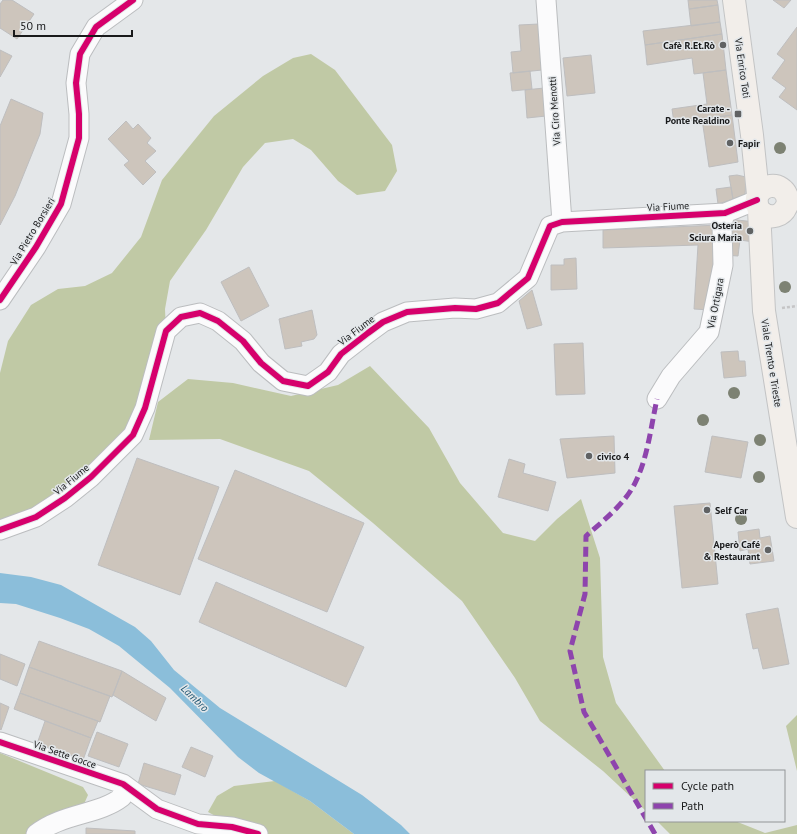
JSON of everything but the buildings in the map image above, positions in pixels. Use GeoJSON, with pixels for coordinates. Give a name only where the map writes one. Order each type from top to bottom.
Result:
{"type":"FeatureCollection","features":[{"type":"Feature","properties":{"kind":"main road","name":"Via Enrico Toti"},"geometry":{"type":"LineString","coordinates":[[734,0],[752,136],[777,197],[762,263]]}},
{"type":"Feature","properties":{"kind":"main road","name":"Viale Trento e Trieste"},"geometry":{"type":"LineString","coordinates":[[762,263],[764,311],[792,460],[797,516]]}},
{"type":"Feature","properties":{"kind":"street","name":"Via Pietro Borsieri"},"geometry":{"type":"LineString","coordinates":[[0,300],[36,246],[61,204],[79,138],[80,114],[76,83],[80,54],[96,27],[133,0]]}},
{"type":"Feature","properties":{"kind":"street","name":"Via Ciro Menotti"},"geometry":{"type":"LineString","coordinates":[[546,0],[562,222]]}},
{"type":"Feature","properties":{"kind":"street","name":"Via Fiume"},"geometry":{"type":"LineString","coordinates":[[0,530],[36,517],[65,498],[91,477],[134,435],[145,408],[166,331],[181,317],[200,313],[218,321],[243,342],[283,381],[308,386],[328,372],[341,354],[383,322],[406,312],[455,308],[476,310],[498,303],[528,278],[550,226],[562,222],[725,212],[777,197]]}},
{"type":"Feature","properties":{"kind":"street","name":"Via Ortigara"},"geometry":{"type":"LineString","coordinates":[[657,400],[671,376],[709,332],[722,265],[722,225],[725,212]]}},
{"type":"Feature","properties":{"kind":"street","name":"Via Sette Gocce"},"geometry":{"type":"LineString","coordinates":[[0,742],[122,784],[157,809],[198,824],[232,827],[258,834]]}},
{"type":"Feature","properties":{"kind":"street"},"geometry":{"type":"LineString","coordinates":[[36,834],[61,819],[114,803],[122,797],[122,784]]}},
{"type":"Feature","properties":{"kind":"green space"},"geometry":{"type":"Polygon","coordinates":[[[311,54],[335,70],[392,145],[397,171],[385,191],[357,195],[338,181],[311,150],[293,139],[265,143],[243,167],[206,230],[170,281],[165,309],[166,331],[117,451],[0,530],[0,373],[8,341],[31,305],[58,289],[85,286],[112,273],[141,237],[162,180],[214,116],[263,76],[293,58],[311,54]]]}},
{"type":"Feature","properties":{"kind":"green space"},"geometry":{"type":"Polygon","coordinates":[[[370,366],[429,428],[460,483],[503,533],[535,541],[557,519],[581,499],[600,558],[603,657],[616,703],[664,770],[645,770],[645,810],[603,771],[540,721],[515,678],[462,601],[373,523],[309,471],[220,439],[149,440],[158,402],[188,379],[233,383],[291,396],[338,385],[370,366]]]}},
{"type":"Feature","properties":{"kind":"green space"},"geometry":{"type":"Polygon","coordinates":[[[797,715],[797,771],[786,726],[797,715]]]}},
{"type":"Feature","properties":{"kind":"green space"},"geometry":{"type":"Polygon","coordinates":[[[0,753],[83,787],[88,795],[80,813],[36,834],[0,834],[0,753]]]}},
{"type":"Feature","properties":{"kind":"green space"},"geometry":{"type":"Polygon","coordinates":[[[275,781],[310,801],[354,834],[266,834],[267,830],[258,824],[221,819],[208,812],[217,796],[234,786],[275,781]]]}},
{"type":"Feature","properties":{"kind":"green space"},"geometry":{"type":"Polygon","coordinates":[[[658,822],[738,822],[765,833],[797,825],[797,834],[670,834],[658,822]]]}},
{"type":"Feature","properties":{"kind":"water","name":"Lambro"},"geometry":{"type":"Polygon","coordinates":[[[0,573],[31,577],[61,585],[135,627],[151,641],[174,670],[220,708],[362,795],[401,825],[410,834],[354,834],[310,801],[259,773],[238,757],[170,688],[119,646],[89,629],[60,618],[16,604],[0,603],[0,573]]]}},
{"type":"Feature","properties":{"kind":"marked path"},"geometry":{"type":"LineString","coordinates":[[645,817],[584,712],[570,651],[585,594],[586,536],[621,504],[632,489],[644,461],[657,399]]}},
{"type":"Feature","properties":{"kind":"marked path"},"geometry":{"type":"LineString","coordinates":[[648,822],[655,834]]}},
{"type":"Feature","properties":{"kind":"cycle path"},"geometry":{"type":"LineString","coordinates":[[0,300],[36,247],[61,204],[79,138],[79,114],[76,83],[80,54],[96,27],[133,0]]}},
{"type":"Feature","properties":{"kind":"cycle path"},"geometry":{"type":"LineString","coordinates":[[0,530],[36,517],[65,498],[91,477],[133,435],[145,408],[166,331],[181,317],[200,313],[218,321],[243,341],[261,363],[283,381],[308,386],[328,372],[341,354],[383,322],[407,312],[455,308],[476,309],[498,303],[528,278],[550,226],[562,222],[725,213],[757,200]]}},
{"type":"Feature","properties":{"kind":"cycle path"},"geometry":{"type":"LineString","coordinates":[[0,742],[123,784],[157,809],[198,824],[232,827],[258,834]]}},
{"type":"Feature","properties":{"kind":"place","name":"Cafè R.Et.Rò"},"geometry":{"type":"Point","coordinates":[723,45]}},
{"type":"Feature","properties":{"kind":"place","name":"Carate - Ponte Realdino"},"geometry":{"type":"Point","coordinates":[738,114]}},
{"type":"Feature","properties":{"kind":"place","name":"Fapir"},"geometry":{"type":"Point","coordinates":[730,143]}},
{"type":"Feature","properties":{"kind":"place","name":"Osteria Sciura Maria"},"geometry":{"type":"Point","coordinates":[750,231]}},
{"type":"Feature","properties":{"kind":"place","name":"civico 4"},"geometry":{"type":"Point","coordinates":[589,456]}},
{"type":"Feature","properties":{"kind":"place","name":"Self Car"},"geometry":{"type":"Point","coordinates":[707,510]}},
{"type":"Feature","properties":{"kind":"place","name":"Aperò Café & Restaurant"},"geometry":{"type":"Point","coordinates":[768,550]}}]}
